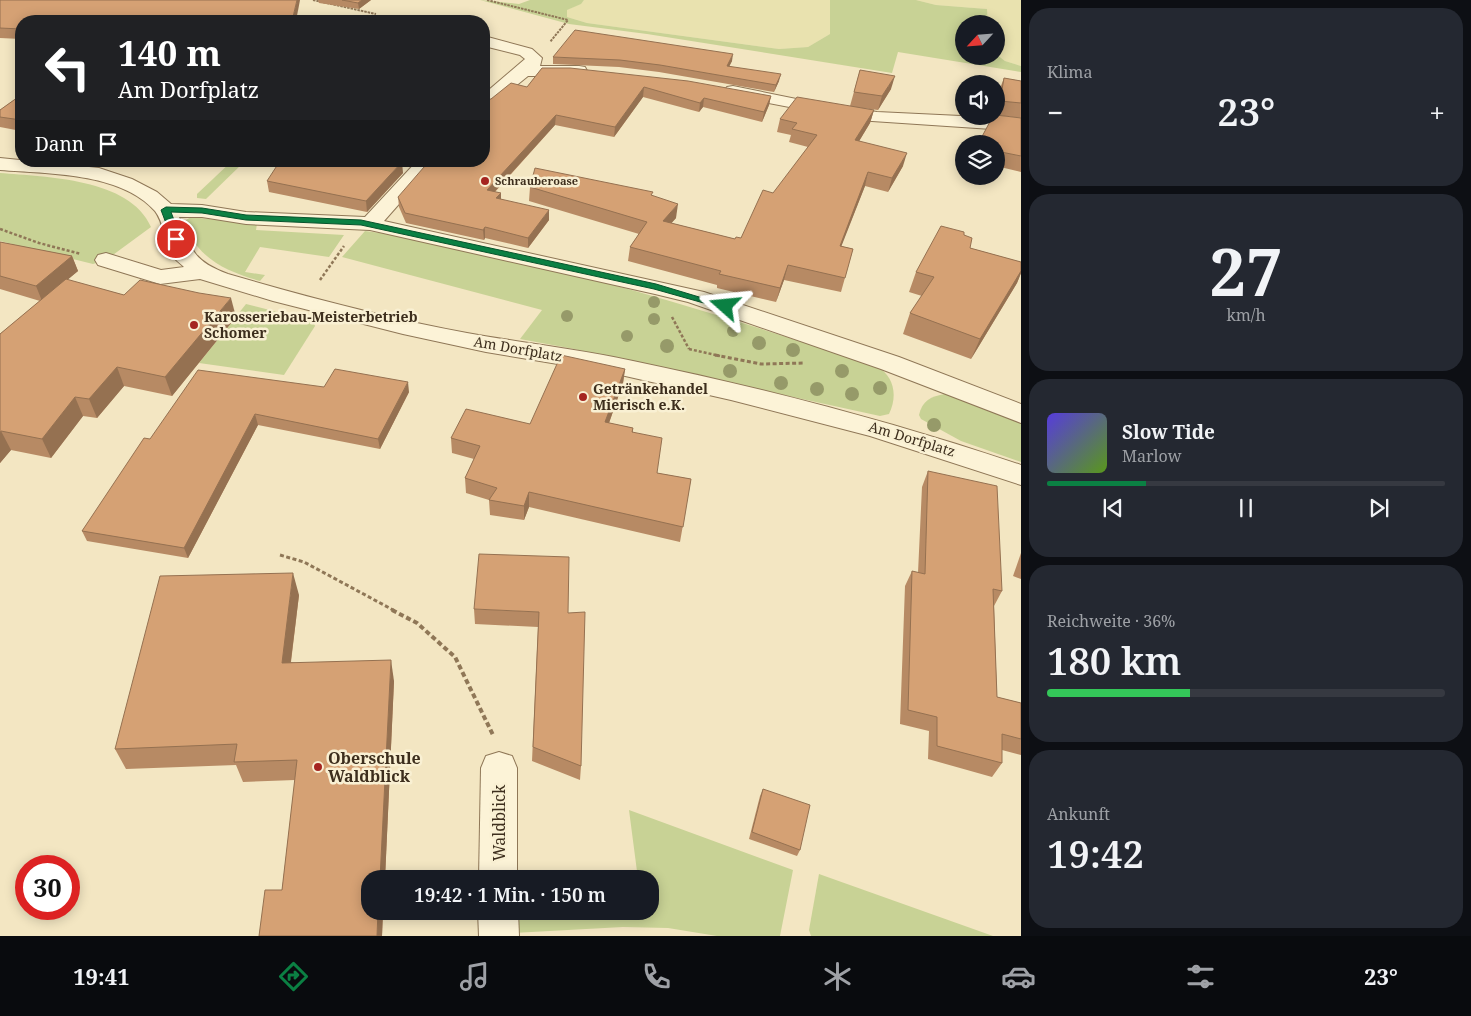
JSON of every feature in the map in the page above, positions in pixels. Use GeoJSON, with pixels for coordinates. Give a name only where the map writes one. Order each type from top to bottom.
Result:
{"type":"FeatureCollection","features":[{"type":"Feature","properties":{"kind":"street"},"geometry":{"type":"LineString","coordinates":[[490,43],[526,52],[534,58],[533,64],[490,98]]}},
{"type":"Feature","properties":{"kind":"street"},"geometry":{"type":"LineString","coordinates":[[524,71],[570,70],[596,73]]}},
{"type":"Feature","properties":{"kind":"street"},"geometry":{"type":"LineString","coordinates":[[720,89],[858,115],[920,121],[996,122],[1021,125]]}},
{"type":"Feature","properties":{"kind":"street"},"geometry":{"type":"LineString","coordinates":[[0,164],[15,165]]}},
{"type":"Feature","properties":{"kind":"street"},"geometry":{"type":"LineString","coordinates":[[34,167],[92,172],[125,183],[150,196],[166,210],[202,210],[246,218],[366,224],[696,297],[890,363],[1021,414]]}},
{"type":"Feature","properties":{"kind":"street"},"geometry":{"type":"LineString","coordinates":[[366,224],[422,167]]}},
{"type":"Feature","properties":{"kind":"street","name":"Am Dorfplatz"},"geometry":{"type":"LineString","coordinates":[[166,210],[181,253],[190,264],[202,272],[304,303],[337,318],[633,369],[774,401],[870,426],[1021,474]]}},
{"type":"Feature","properties":{"kind":"street"},"geometry":{"type":"LineString","coordinates":[[106,260],[160,277],[202,272]]}},
{"type":"Feature","properties":{"kind":"street","name":"Waldblick"},"geometry":{"type":"LineString","coordinates":[[498,870],[499,768]]}},
{"type":"Feature","properties":{"kind":"street"},"geometry":{"type":"LineString","coordinates":[[498,920],[499,936]]}},
{"type":"Feature","properties":{"kind":"path"},"geometry":{"type":"LineString","coordinates":[[313,0],[376,14]]}},
{"type":"Feature","properties":{"kind":"path"},"geometry":{"type":"LineString","coordinates":[[487,0],[568,20],[562,27]]}},
{"type":"Feature","properties":{"kind":"path"},"geometry":{"type":"LineString","coordinates":[[304,303],[366,224]]}},
{"type":"Feature","properties":{"kind":"path"},"geometry":{"type":"LineString","coordinates":[[0,228],[39,244],[106,260]]}},
{"type":"Feature","properties":{"kind":"path"},"geometry":{"type":"LineString","coordinates":[[656,287],[689,349],[681,381]]}},
{"type":"Feature","properties":{"kind":"path"},"geometry":{"type":"LineString","coordinates":[[689,349],[762,364],[785,366],[809,363]]}},
{"type":"Feature","properties":{"kind":"path"},"geometry":{"type":"LineString","coordinates":[[280,555],[304,562],[417,623],[455,657],[491,727],[499,768]]}},
{"type":"Feature","properties":{"kind":"shaded area"},"geometry":{"type":"Polygon","coordinates":[[[584,0],[830,0],[830,34],[808,47],[779,49],[587,23],[567,17],[566,10],[580,4],[584,0]]]}},
{"type":"Feature","properties":{"kind":"shaded area"},"geometry":{"type":"Polygon","coordinates":[[[916,0],[1021,0],[1021,66],[1005,61],[1005,15],[987,15],[987,9],[936,5],[916,0]]]}},
{"type":"Feature","properties":{"kind":"green space"},"geometry":{"type":"Polygon","coordinates":[[[480,0],[519,4],[530,0],[584,0],[581,4],[567,10],[567,17],[587,23],[779,49],[808,47],[830,34],[830,0],[916,0],[936,5],[987,9],[987,15],[955,15],[955,61],[898,52],[892,73],[647,34],[569,24],[480,0]]]}},
{"type":"Feature","properties":{"kind":"green space"},"geometry":{"type":"Polygon","coordinates":[[[1005,61],[1021,66],[1021,72],[978,65],[1005,65],[1005,61]]]}},
{"type":"Feature","properties":{"kind":"green space"},"geometry":{"type":"Polygon","coordinates":[[[226,167],[239,167],[206,199],[197,198],[197,194],[226,167]]]}},
{"type":"Feature","properties":{"kind":"green space"},"geometry":{"type":"Polygon","coordinates":[[[0,173],[62,179],[106,189],[125,198],[140,211],[151,227],[106,260],[93,264],[0,241],[0,173]]]}},
{"type":"Feature","properties":{"kind":"green space"},"geometry":{"type":"Polygon","coordinates":[[[191,217],[257,224],[256,230],[344,235],[329,257],[260,247],[245,272],[265,275],[260,281],[229,270],[203,252],[186,228],[186,220],[191,217]]]}},
{"type":"Feature","properties":{"kind":"green space"},"geometry":{"type":"Polygon","coordinates":[[[365,231],[417,239],[550,268],[738,322],[877,366],[883,370],[891,381],[894,393],[892,407],[889,414],[880,416],[574,349],[520,339],[542,310],[342,257],[365,231]]]}},
{"type":"Feature","properties":{"kind":"green space"},"geometry":{"type":"Polygon","coordinates":[[[246,304],[313,321],[315,326],[284,375],[199,363],[246,304]]]}},
{"type":"Feature","properties":{"kind":"green space"},"geometry":{"type":"Polygon","coordinates":[[[945,394],[958,396],[1021,419],[1021,462],[961,441],[921,419],[919,415],[922,406],[931,398],[945,394]]]}},
{"type":"Feature","properties":{"kind":"green space"},"geometry":{"type":"Polygon","coordinates":[[[629,810],[793,870],[780,936],[717,936],[668,928],[623,927],[513,933],[504,920],[659,920],[659,870],[637,870],[629,810]]]}},
{"type":"Feature","properties":{"kind":"green space"},"geometry":{"type":"Polygon","coordinates":[[[819,874],[993,936],[811,936],[809,930],[819,874]]]}},
{"type":"Feature","properties":{"kind":"building"},"geometry":{"type":"Polygon","coordinates":[[[0,0],[297,0],[293,15],[15,15],[15,29],[0,28],[0,0]]]}},
{"type":"Feature","properties":{"kind":"building"},"geometry":{"type":"Polygon","coordinates":[[[342,0],[362,0],[358,3],[342,0]]]}},
{"type":"Feature","properties":{"kind":"building"},"geometry":{"type":"Polygon","coordinates":[[[575,30],[733,54],[727,66],[781,74],[776,85],[660,65],[620,60],[553,57],[575,30]]]}},
{"type":"Feature","properties":{"kind":"building"},"geometry":{"type":"Polygon","coordinates":[[[542,68],[570,68],[688,81],[771,96],[764,112],[704,98],[700,103],[644,87],[615,127],[556,115],[487,190],[501,193],[496,198],[549,210],[528,238],[485,227],[483,230],[405,213],[398,197],[424,167],[490,167],[490,99],[511,83],[527,87],[542,68]]]}},
{"type":"Feature","properties":{"kind":"building"},"geometry":{"type":"Polygon","coordinates":[[[860,70],[895,76],[882,96],[854,92],[860,70]]]}},
{"type":"Feature","properties":{"kind":"building"},"geometry":{"type":"Polygon","coordinates":[[[1005,78],[1021,81],[1021,103],[1005,101],[1005,78]]]}},
{"type":"Feature","properties":{"kind":"building"},"geometry":{"type":"Polygon","coordinates":[[[797,97],[874,110],[855,140],[907,153],[892,178],[868,172],[840,246],[853,249],[845,278],[788,265],[780,288],[719,274],[721,271],[630,247],[647,222],[530,187],[535,168],[653,192],[651,195],[678,204],[663,221],[735,239],[736,237],[741,238],[763,190],[773,193],[817,135],[792,129],[797,123],[780,119],[797,97]]]}},
{"type":"Feature","properties":{"kind":"building"},"geometry":{"type":"Polygon","coordinates":[[[15,99],[15,119],[0,117],[0,110],[15,99]]]}},
{"type":"Feature","properties":{"kind":"building"},"geometry":{"type":"Polygon","coordinates":[[[1005,116],[1021,118],[1021,156],[1005,153],[1005,135],[983,135],[988,125],[1005,125],[1005,116]]]}},
{"type":"Feature","properties":{"kind":"building"},"geometry":{"type":"Polygon","coordinates":[[[276,167],[397,167],[366,201],[267,181],[276,167]]]}},
{"type":"Feature","properties":{"kind":"building"},"geometry":{"type":"Polygon","coordinates":[[[941,226],[964,232],[964,235],[972,238],[970,248],[1021,262],[1021,271],[980,339],[910,313],[934,277],[916,272],[941,226]]]}},
{"type":"Feature","properties":{"kind":"building"},"geometry":{"type":"Polygon","coordinates":[[[0,242],[72,256],[36,286],[0,276],[0,242]]]}},
{"type":"Feature","properties":{"kind":"building"},"geometry":{"type":"Polygon","coordinates":[[[66,279],[124,295],[140,280],[231,298],[165,377],[117,367],[89,399],[75,397],[42,439],[1,431],[0,433],[0,334],[66,279]]]}},
{"type":"Feature","properties":{"kind":"building"},"geometry":{"type":"Polygon","coordinates":[[[561,355],[625,369],[605,422],[633,428],[632,432],[662,438],[657,473],[691,479],[683,527],[529,492],[524,506],[489,500],[497,488],[465,478],[480,446],[451,438],[466,409],[530,424],[561,355]]]}},
{"type":"Feature","properties":{"kind":"building"},"geometry":{"type":"Polygon","coordinates":[[[335,369],[408,382],[378,439],[255,414],[184,548],[82,531],[144,438],[150,439],[198,370],[324,387],[335,369]]]}},
{"type":"Feature","properties":{"kind":"building"},"geometry":{"type":"Polygon","coordinates":[[[928,471],[997,486],[1002,591],[993,589],[997,697],[1021,703],[1021,739],[1002,734],[1002,763],[937,746],[937,717],[908,710],[912,571],[925,574],[928,471]]]}},
{"type":"Feature","properties":{"kind":"building"},"geometry":{"type":"Polygon","coordinates":[[[479,554],[569,557],[568,613],[585,612],[581,766],[533,747],[539,612],[474,609],[479,554]]]}},
{"type":"Feature","properties":{"kind":"building","name":"Oberschule Waldblick"},"geometry":{"type":"Polygon","coordinates":[[[293,573],[282,663],[391,660],[380,870],[361,870],[361,920],[378,920],[377,936],[259,936],[265,890],[282,890],[297,760],[234,762],[237,744],[115,749],[160,576],[293,573]]]}},
{"type":"Feature","properties":{"kind":"building"},"geometry":{"type":"Polygon","coordinates":[[[763,789],[810,805],[800,850],[752,832],[763,789]]]}},
{"type":"Feature","properties":{"kind":"place","name":"Schrauberoase"},"geometry":{"type":"Point","coordinates":[485,181]}},
{"type":"Feature","properties":{"kind":"place","name":"Karosseriebau-Meisterbetrieb Schomer"},"geometry":{"type":"Point","coordinates":[194,325]}},
{"type":"Feature","properties":{"kind":"place","name":"Getränkehandel Mierisch e.K."},"geometry":{"type":"Point","coordinates":[583,397]}},
{"type":"Feature","properties":{"kind":"place","name":"Oberschule Waldblick"},"geometry":{"type":"Point","coordinates":[318,767]}},
{"type":"Feature","properties":{"kind":"route"},"geometry":{"type":"LineString","coordinates":[[176,239],[166,210],[189,209],[246,218],[370,224],[656,287],[725,306]]}}]}
